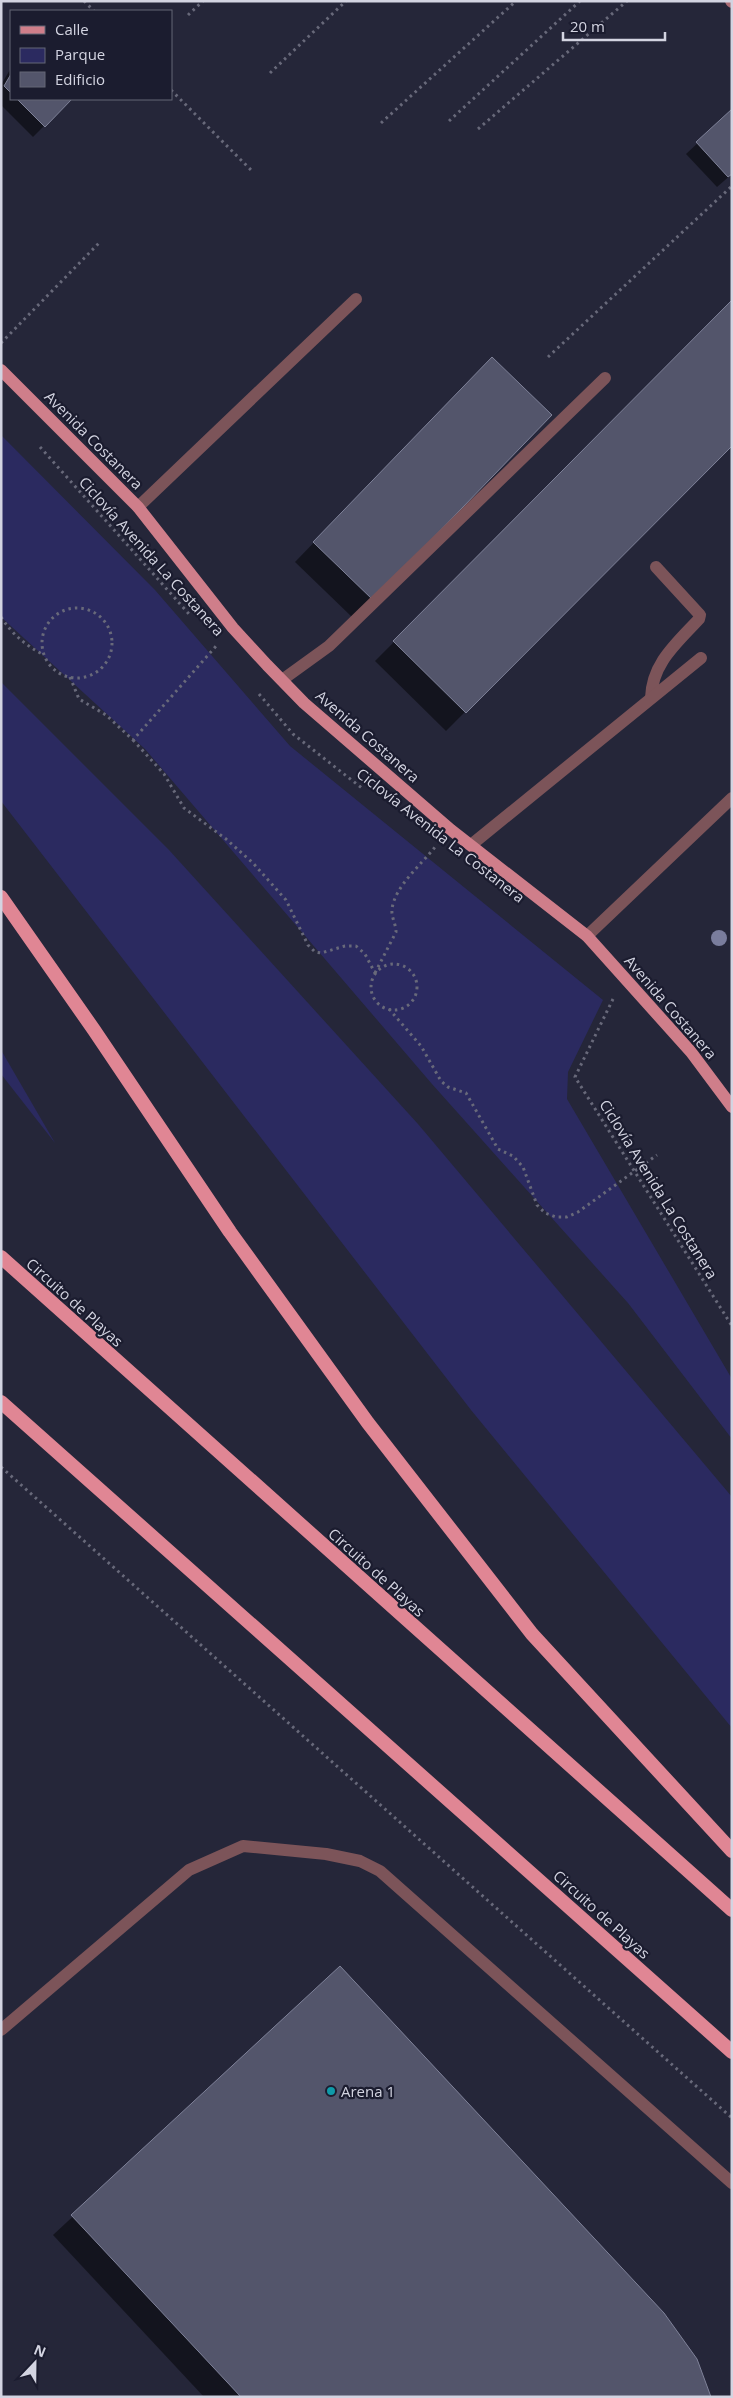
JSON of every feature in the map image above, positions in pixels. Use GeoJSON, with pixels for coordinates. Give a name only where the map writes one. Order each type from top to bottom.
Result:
{"type":"FeatureCollection","features":[{"type":"Feature","properties":{"kind":"highway"},"geometry":{"type":"LineString","coordinates":[[1,897],[94,1030],[230,1232],[368,1423],[532,1634],[732,1851]]}},
{"type":"Feature","properties":{"kind":"highway","name":"Circuito de Playas"},"geometry":{"type":"LineString","coordinates":[[1,1257],[732,1910]]}},
{"type":"Feature","properties":{"kind":"highway","name":"Circuito de Playas"},"geometry":{"type":"LineString","coordinates":[[1,1402],[732,2052]]}},
{"type":"Feature","properties":{"kind":"main road","name":"Avenida Costanera"},"geometry":{"type":"LineString","coordinates":[[1,370],[138,507],[233,628],[304,703],[450,830],[587,936],[691,1052],[732,1107]]}},
{"type":"Feature","properties":{"kind":"street"},"geometry":{"type":"LineString","coordinates":[[138,507],[356,300]]}},
{"type":"Feature","properties":{"kind":"street"},"geometry":{"type":"LineString","coordinates":[[282,680],[329,646],[605,378]]}},
{"type":"Feature","properties":{"kind":"street"},"geometry":{"type":"LineString","coordinates":[[651,698],[652,686],[660,662],[699,619],[700,615],[656,567]]}},
{"type":"Feature","properties":{"kind":"street"},"geometry":{"type":"LineString","coordinates":[[471,845],[701,658]]}},
{"type":"Feature","properties":{"kind":"street"},"geometry":{"type":"LineString","coordinates":[[587,936],[732,798]]}},
{"type":"Feature","properties":{"kind":"street"},"geometry":{"type":"LineString","coordinates":[[1,2030],[189,1870],[244,1846],[326,1854],[360,1862],[380,1871],[732,2183]]}},
{"type":"Feature","properties":{"kind":"path"},"geometry":{"type":"LineString","coordinates":[[84,1],[93,10]]}},
{"type":"Feature","properties":{"kind":"path"},"geometry":{"type":"LineString","coordinates":[[188,15],[202,1]]}},
{"type":"Feature","properties":{"kind":"path"},"geometry":{"type":"LineString","coordinates":[[270,73],[346,1]]}},
{"type":"Feature","properties":{"kind":"path"},"geometry":{"type":"LineString","coordinates":[[381,123],[516,1]]}},
{"type":"Feature","properties":{"kind":"path"},"geometry":{"type":"LineString","coordinates":[[449,121],[580,1]]}},
{"type":"Feature","properties":{"kind":"path"},"geometry":{"type":"LineString","coordinates":[[478,129],[627,1]]}},
{"type":"Feature","properties":{"kind":"path"},"geometry":{"type":"LineString","coordinates":[[172,91],[253,172]]}},
{"type":"Feature","properties":{"kind":"path"},"geometry":{"type":"LineString","coordinates":[[548,357],[732,186]]}},
{"type":"Feature","properties":{"kind":"path"},"geometry":{"type":"LineString","coordinates":[[1,343],[101,241]]}},
{"type":"Feature","properties":{"kind":"path","name":"Ciclovía Avenida La Costanera"},"geometry":{"type":"LineString","coordinates":[[39,445],[190,616]]}},
{"type":"Feature","properties":{"kind":"path"},"geometry":{"type":"LineString","coordinates":[[1,617],[12,633],[26,645],[44,656],[59,673],[70,677],[92,675],[102,668],[109,658],[112,648],[112,636],[108,626],[91,610],[68,608],[49,622],[43,632],[44,656]]}},
{"type":"Feature","properties":{"kind":"path"},"geometry":{"type":"LineString","coordinates":[[133,740],[233,628]]}},
{"type":"Feature","properties":{"kind":"path","name":"Ciclovía Avenida La Costanera"},"geometry":{"type":"LineString","coordinates":[[210,638],[223,653]]}},
{"type":"Feature","properties":{"kind":"path"},"geometry":{"type":"LineString","coordinates":[[70,677],[78,699],[106,716],[133,740],[164,774],[184,808],[226,838],[253,863],[286,900],[308,946],[315,952],[321,953],[345,946],[356,946],[365,954],[375,973]]}},
{"type":"Feature","properties":{"kind":"path","name":"Ciclovía Avenida La Costanera"},"geometry":{"type":"LineString","coordinates":[[255,690],[293,734],[368,793]]}},
{"type":"Feature","properties":{"kind":"path"},"geometry":{"type":"LineString","coordinates":[[450,830],[394,896],[391,912],[396,925],[396,932],[375,973],[370,988],[376,1002],[389,1009],[421,1046],[441,1081],[448,1087],[466,1093],[498,1149],[513,1156],[523,1167],[537,1205],[545,1213],[567,1217],[578,1212],[657,1156]]}},
{"type":"Feature","properties":{"kind":"path","name":"Ciclovía Avenida La Costanera"},"geometry":{"type":"LineString","coordinates":[[428,840],[444,852]]}},
{"type":"Feature","properties":{"kind":"path"},"geometry":{"type":"LineString","coordinates":[[375,973],[380,968],[395,963],[409,969],[414,975],[417,990],[410,1003],[404,1008],[389,1009]]}},
{"type":"Feature","properties":{"kind":"path","name":"Ciclovía Avenida La Costanera"},"geometry":{"type":"LineString","coordinates":[[608,991],[614,997],[575,1077],[732,1326]]}},
{"type":"Feature","properties":{"kind":"path"},"geometry":{"type":"LineString","coordinates":[[1,1467],[732,2118]]}},
{"type":"Feature","properties":{"kind":"green space"},"geometry":{"type":"Polygon","coordinates":[[[1,435],[155,590],[290,746],[603,1000],[568,1072],[567,1099],[732,1379],[732,1439],[628,1303],[432,1084],[145,749],[1,617],[1,435]]]}},
{"type":"Feature","properties":{"kind":"green space"},"geometry":{"type":"Polygon","coordinates":[[[1,682],[169,850],[418,1124],[732,1497],[732,1728],[471,1410],[1,801],[1,682]]]}},
{"type":"Feature","properties":{"kind":"green space"},"geometry":{"type":"Polygon","coordinates":[[[1,1050],[55,1143],[1,1074],[1,1050]]]}},
{"type":"Feature","properties":{"kind":"building"},"geometry":{"type":"Polygon","coordinates":[[[10,76],[10,92],[4,86],[10,76]]]}},
{"type":"Feature","properties":{"kind":"building"},"geometry":{"type":"Polygon","coordinates":[[[18,100],[71,100],[45,127],[18,100]]]}},
{"type":"Feature","properties":{"kind":"building"},"geometry":{"type":"Polygon","coordinates":[[[732,109],[732,174],[728,177],[696,142],[732,109]]]}},
{"type":"Feature","properties":{"kind":"building"},"geometry":{"type":"Polygon","coordinates":[[[732,300],[732,446],[466,713],[393,641],[732,300]]]}},
{"type":"Feature","properties":{"kind":"building"},"geometry":{"type":"Polygon","coordinates":[[[492,357],[552,415],[373,600],[313,542],[492,357]]]}},
{"type":"Feature","properties":{"kind":"building","name":"Arena 1"},"geometry":{"type":"Polygon","coordinates":[[[340,1966],[664,2313],[697,2359],[711,2397],[241,2397],[71,2215],[340,1966]]]}},
{"type":"Feature","properties":{"kind":"place","name":"Arena 1"},"geometry":{"type":"Point","coordinates":[331,2091]}}]}
